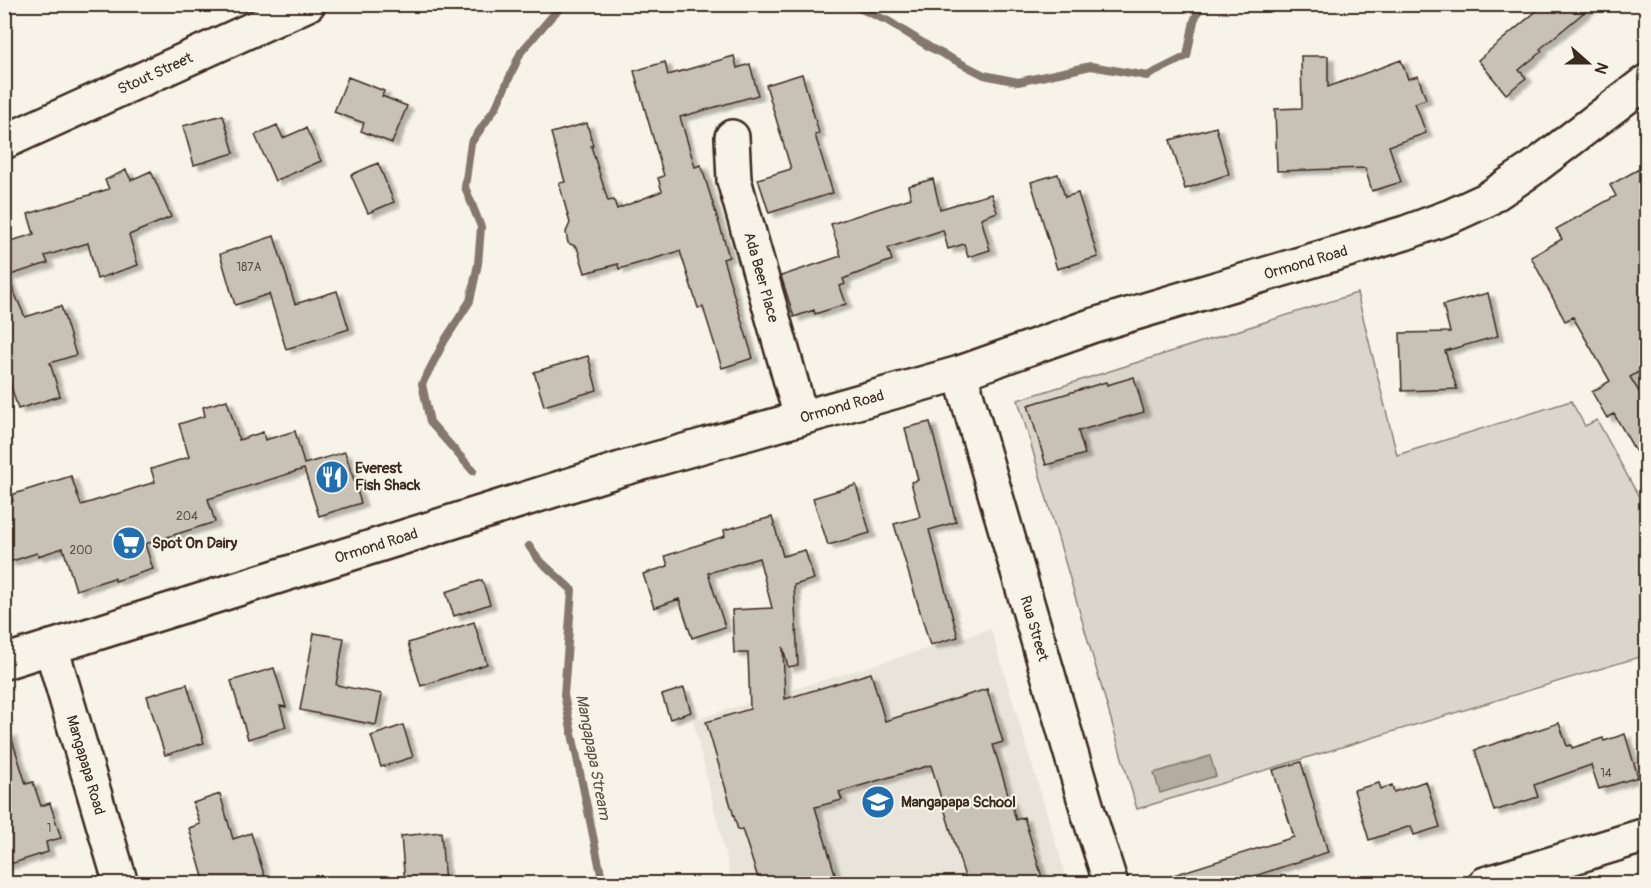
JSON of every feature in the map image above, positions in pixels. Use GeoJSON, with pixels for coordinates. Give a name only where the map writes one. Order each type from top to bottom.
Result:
{"type":"FeatureCollection","features":[{"type":"Feature","properties":{"kind":"main road","name":"Stout Street"},"geometry":{"type":"LineString","coordinates":[[4,142],[308,4]]}},
{"type":"Feature","properties":{"kind":"main road","name":"Ormond Road"},"geometry":{"type":"LineString","coordinates":[[4,662],[609,473],[960,373],[1092,326],[1405,233],[1486,200],[1523,176],[1647,82]]}},
{"type":"Feature","properties":{"kind":"main road","name":"Ada Beer Place"},"geometry":{"type":"LineString","coordinates":[[732,137],[734,180],[801,417]]}},
{"type":"Feature","properties":{"kind":"main road","name":"Rua Street"},"geometry":{"type":"LineString","coordinates":[[960,373],[1111,884]]}},
{"type":"Feature","properties":{"kind":"main road","name":"Mangapapa Road"},"geometry":{"type":"LineString","coordinates":[[51,646],[121,884]]}},
{"type":"Feature","properties":{"kind":"main road"},"geometry":{"type":"LineString","coordinates":[[1485,884],[1647,835]]}},
{"type":"Feature","properties":{"kind":"shaded area"},"geometry":{"type":"Polygon","coordinates":[[[1357,293],[1397,455],[1571,401],[1585,426],[1597,420],[1646,510],[1646,655],[1137,809],[1018,400],[1357,293]]]}},
{"type":"Feature","properties":{"kind":"shaded area","name":"Mangapapa School"},"geometry":{"type":"Polygon","coordinates":[[[991,629],[1068,883],[732,883],[693,720],[991,629]]]}},
{"type":"Feature","properties":{"kind":"shaded area"},"geometry":{"type":"Polygon","coordinates":[[[1210,756],[1216,776],[1160,793],[1154,773],[1210,756]]]}},
{"type":"Feature","properties":{"kind":"building"},"geometry":{"type":"Polygon","coordinates":[[[1545,4],[1594,4],[1540,49],[1542,51],[1519,70],[1526,78],[1506,94],[1478,60],[1545,4]]]}},
{"type":"Feature","properties":{"kind":"building"},"geometry":{"type":"Polygon","coordinates":[[[734,56],[737,68],[750,64],[758,95],[680,117],[695,167],[701,165],[722,233],[729,257],[723,259],[753,358],[722,368],[703,307],[698,308],[680,251],[619,269],[618,264],[585,273],[577,247],[568,243],[566,232],[570,223],[559,183],[565,182],[551,133],[587,123],[593,146],[591,146],[608,201],[614,200],[617,209],[662,191],[658,178],[664,176],[634,71],[665,62],[668,75],[734,56]]]}},
{"type":"Feature","properties":{"kind":"building"},"geometry":{"type":"Polygon","coordinates":[[[1301,56],[1328,56],[1328,87],[1401,60],[1408,79],[1418,76],[1426,99],[1415,103],[1426,133],[1389,146],[1401,182],[1372,191],[1365,168],[1277,171],[1275,109],[1302,108],[1301,56]]]}},
{"type":"Feature","properties":{"kind":"building"},"geometry":{"type":"Polygon","coordinates":[[[802,74],[819,133],[815,135],[833,193],[769,213],[758,179],[791,169],[766,85],[802,74]]]}},
{"type":"Feature","properties":{"kind":"building"},"geometry":{"type":"Polygon","coordinates":[[[348,77],[384,91],[382,96],[407,106],[392,143],[361,131],[364,123],[334,112],[348,77]]]}},
{"type":"Feature","properties":{"kind":"building"},"geometry":{"type":"Polygon","coordinates":[[[223,115],[234,153],[194,165],[183,126],[223,115]]]}},
{"type":"Feature","properties":{"kind":"building"},"geometry":{"type":"Polygon","coordinates":[[[277,125],[283,138],[306,128],[321,161],[275,181],[255,135],[277,125]]]}},
{"type":"Feature","properties":{"kind":"building"},"geometry":{"type":"Polygon","coordinates":[[[1216,127],[1229,174],[1185,189],[1170,140],[1216,127]]]}},
{"type":"Feature","properties":{"kind":"building"},"geometry":{"type":"Polygon","coordinates":[[[378,163],[394,202],[368,213],[351,175],[378,163]]]}},
{"type":"Feature","properties":{"kind":"building"},"geometry":{"type":"Polygon","coordinates":[[[1639,169],[1647,181],[1647,367],[1630,377],[1647,405],[1647,471],[1614,414],[1607,418],[1592,392],[1610,381],[1573,317],[1565,321],[1531,257],[1562,239],[1556,229],[1616,196],[1610,185],[1639,169]]]}},
{"type":"Feature","properties":{"kind":"building"},"geometry":{"type":"Polygon","coordinates":[[[126,170],[131,180],[151,171],[171,217],[129,235],[138,265],[97,279],[88,243],[45,256],[48,263],[7,276],[25,317],[61,306],[76,355],[50,363],[60,396],[18,409],[4,363],[4,243],[34,234],[28,214],[109,189],[105,180],[126,170]]]}},
{"type":"Feature","properties":{"kind":"building"},"geometry":{"type":"Polygon","coordinates":[[[1058,174],[1065,197],[1078,193],[1098,257],[1057,269],[1031,182],[1058,174]]]}},
{"type":"Feature","properties":{"kind":"building"},"geometry":{"type":"Polygon","coordinates":[[[933,179],[940,209],[991,194],[997,212],[981,218],[990,250],[968,257],[964,244],[948,249],[943,230],[888,248],[892,260],[843,279],[845,284],[840,286],[846,304],[815,314],[814,310],[794,317],[781,276],[841,256],[831,224],[911,198],[908,186],[933,179]]]}},
{"type":"Feature","properties":{"kind":"building"},"geometry":{"type":"Polygon","coordinates":[[[274,236],[295,304],[337,291],[349,329],[286,349],[269,294],[235,305],[220,254],[274,236]]]}},
{"type":"Feature","properties":{"kind":"building"},"geometry":{"type":"Polygon","coordinates":[[[1488,293],[1498,336],[1445,351],[1457,389],[1402,391],[1400,333],[1450,332],[1443,305],[1488,293]]]}},
{"type":"Feature","properties":{"kind":"building"},"geometry":{"type":"Polygon","coordinates":[[[588,356],[597,390],[544,406],[534,372],[588,356]]]}},
{"type":"Feature","properties":{"kind":"building"},"geometry":{"type":"Polygon","coordinates":[[[1134,377],[1144,412],[1078,431],[1085,454],[1046,465],[1028,405],[1106,382],[1107,385],[1134,377]]]}},
{"type":"Feature","properties":{"kind":"building"},"geometry":{"type":"Polygon","coordinates":[[[227,400],[239,440],[263,432],[265,440],[295,431],[304,464],[345,452],[361,503],[319,516],[304,469],[208,499],[215,522],[145,544],[153,569],[115,581],[114,578],[76,590],[63,548],[9,562],[4,548],[4,504],[13,501],[11,495],[71,476],[81,505],[155,482],[151,469],[189,457],[179,424],[205,416],[203,407],[227,400]]]}},
{"type":"Feature","properties":{"kind":"building"},"geometry":{"type":"Polygon","coordinates":[[[930,422],[956,522],[929,530],[958,637],[930,645],[894,524],[920,517],[911,482],[918,480],[905,428],[930,422]]]}},
{"type":"Feature","properties":{"kind":"building"},"geometry":{"type":"Polygon","coordinates":[[[856,485],[870,533],[828,545],[813,498],[856,485]]]}},
{"type":"Feature","properties":{"kind":"building"},"geometry":{"type":"Polygon","coordinates":[[[772,517],[783,556],[805,550],[814,579],[794,585],[798,665],[788,667],[783,647],[785,699],[871,673],[885,721],[987,689],[1003,742],[993,745],[1016,820],[1024,817],[1044,884],[967,884],[931,765],[839,792],[842,800],[815,807],[838,884],[760,884],[742,829],[738,830],[706,722],[750,709],[748,653],[734,653],[732,610],[772,608],[759,558],[708,573],[725,627],[692,638],[679,599],[654,608],[643,574],[668,566],[665,556],[725,536],[724,530],[772,517]]]}},
{"type":"Feature","properties":{"kind":"building"},"geometry":{"type":"Polygon","coordinates":[[[482,580],[490,604],[454,616],[446,592],[482,580]]]}},
{"type":"Feature","properties":{"kind":"building"},"geometry":{"type":"Polygon","coordinates":[[[474,622],[487,664],[421,686],[408,643],[474,622]]]}},
{"type":"Feature","properties":{"kind":"building"},"geometry":{"type":"Polygon","coordinates":[[[314,633],[344,638],[336,685],[382,694],[376,725],[300,710],[314,633]]]}},
{"type":"Feature","properties":{"kind":"building"},"geometry":{"type":"Polygon","coordinates":[[[274,668],[286,707],[280,706],[286,727],[248,739],[231,681],[274,668]]]}},
{"type":"Feature","properties":{"kind":"building"},"geometry":{"type":"Polygon","coordinates":[[[187,684],[204,743],[165,755],[147,696],[187,684]]]}},
{"type":"Feature","properties":{"kind":"building"},"geometry":{"type":"Polygon","coordinates":[[[684,688],[691,712],[670,719],[662,695],[684,688]]]}},
{"type":"Feature","properties":{"kind":"building"},"geometry":{"type":"Polygon","coordinates":[[[1559,723],[1567,746],[1571,745],[1572,748],[1625,734],[1638,777],[1599,789],[1591,765],[1534,785],[1538,797],[1494,811],[1475,750],[1559,723]]]}},
{"type":"Feature","properties":{"kind":"building"},"geometry":{"type":"Polygon","coordinates":[[[403,725],[413,757],[381,767],[371,736],[403,725]]]}},
{"type":"Feature","properties":{"kind":"building"},"geometry":{"type":"Polygon","coordinates":[[[10,733],[26,784],[33,782],[41,806],[50,803],[61,838],[46,842],[48,852],[4,866],[4,734],[10,733]]]}},
{"type":"Feature","properties":{"kind":"building"},"geometry":{"type":"Polygon","coordinates":[[[1301,762],[1328,852],[1230,884],[1162,884],[1161,879],[1294,837],[1273,770],[1301,762]]]}},
{"type":"Feature","properties":{"kind":"building"},"geometry":{"type":"Polygon","coordinates":[[[1426,781],[1440,827],[1414,835],[1411,826],[1369,840],[1354,790],[1379,783],[1381,789],[1392,785],[1394,792],[1426,781]]]}},
{"type":"Feature","properties":{"kind":"building"},"geometry":{"type":"Polygon","coordinates":[[[220,794],[233,839],[251,833],[267,884],[205,884],[189,828],[200,824],[193,803],[220,794]]]}},
{"type":"Feature","properties":{"kind":"building"},"geometry":{"type":"Polygon","coordinates":[[[441,832],[445,884],[405,884],[401,836],[441,832]]]}},
{"type":"Feature","properties":{"kind":"waterway","name":"Mangapapa Stream"},"geometry":{"type":"LineString","coordinates":[[473,471],[430,422],[422,384],[445,340],[470,301],[478,264],[481,227],[465,187],[471,143],[496,107],[521,52],[565,4]]}},
{"type":"Feature","properties":{"kind":"waterway","name":"Mangapapa Stream"},"geometry":{"type":"LineString","coordinates":[[850,4],[888,21],[931,48],[984,75],[1018,82],[1091,66],[1147,76],[1187,56],[1194,21],[1201,4]]}},
{"type":"Feature","properties":{"kind":"waterway","name":"Mangapapa Stream"},"geometry":{"type":"LineString","coordinates":[[529,546],[538,559],[572,590],[564,695],[603,884]]}},
{"type":"Feature","properties":{"kind":"place","name":"Everest Fish Shack"},"geometry":{"type":"Point","coordinates":[332,477]}},
{"type":"Feature","properties":{"kind":"place","name":"Spot On Dairy"},"geometry":{"type":"Point","coordinates":[129,543]}},
{"type":"Feature","properties":{"kind":"place","name":"Mangapapa School"},"geometry":{"type":"Point","coordinates":[878,802]}}]}
